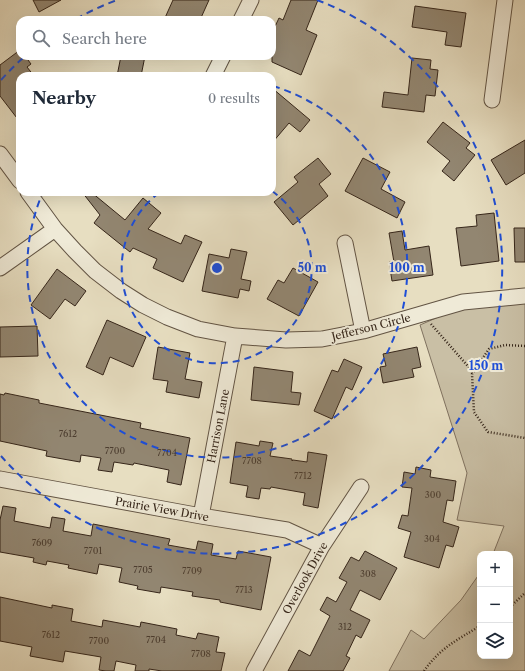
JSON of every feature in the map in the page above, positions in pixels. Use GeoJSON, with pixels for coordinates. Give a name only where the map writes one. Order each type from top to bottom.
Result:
{"type":"FeatureCollection","features":[{"type":"Feature","properties":{"kind":"street"},"geometry":{"type":"LineString","coordinates":[[243,16],[251,0]]}},
{"type":"Feature","properties":{"kind":"street"},"geometry":{"type":"LineString","coordinates":[[492,100],[505,0]]}},
{"type":"Feature","properties":{"kind":"street"},"geometry":{"type":"LineString","coordinates":[[215,72],[221,60]]}},
{"type":"Feature","properties":{"kind":"street"},"geometry":{"type":"LineString","coordinates":[[0,154],[16,176]]}},
{"type":"Feature","properties":{"kind":"street","name":"Jefferson Circle"},"geometry":{"type":"LineString","coordinates":[[31,196],[55,229],[74,251],[121,291],[143,305],[198,329],[235,336],[286,340],[322,339],[363,331],[463,302],[525,296]]}},
{"type":"Feature","properties":{"kind":"street"},"geometry":{"type":"LineString","coordinates":[[0,268],[55,229]]}},
{"type":"Feature","properties":{"kind":"street"},"geometry":{"type":"LineString","coordinates":[[345,243],[363,331]]}},
{"type":"Feature","properties":{"kind":"street","name":"Harrison Lane"},"geometry":{"type":"LineString","coordinates":[[201,516],[235,336]]}},
{"type":"Feature","properties":{"kind":"street","name":"Prairie View Drive"},"geometry":{"type":"LineString","coordinates":[[0,479],[201,516],[287,530],[322,546]]}},
{"type":"Feature","properties":{"kind":"street","name":"Overlook Drive"},"geometry":{"type":"LineString","coordinates":[[254,671],[322,546],[361,487]]}},
{"type":"Feature","properties":{"kind":"path"},"geometry":{"type":"LineString","coordinates":[[422,314],[473,372]]}},
{"type":"Feature","properties":{"kind":"path"},"geometry":{"type":"LineString","coordinates":[[525,346],[505,345],[489,349],[472,374],[474,412],[488,432],[525,438]]}},
{"type":"Feature","properties":{"kind":"path"},"geometry":{"type":"LineString","coordinates":[[513,604],[525,593]]}},
{"type":"Feature","properties":{"kind":"path"},"geometry":{"type":"LineString","coordinates":[[424,671],[430,662],[440,652],[456,639],[477,628]]}},
{"type":"Feature","properties":{"kind":"shaded area"},"geometry":{"type":"Polygon","coordinates":[[[525,303],[525,671],[389,671],[411,630],[424,639],[461,600],[477,577],[477,659],[513,659],[513,551],[494,551],[504,526],[457,520],[467,473],[420,325],[459,308],[525,303]]]}},
{"type":"Feature","properties":{"kind":"building"},"geometry":{"type":"Polygon","coordinates":[[[33,0],[61,0],[39,12],[33,0]]]}},
{"type":"Feature","properties":{"kind":"building"},"geometry":{"type":"Polygon","coordinates":[[[173,0],[209,0],[202,16],[166,16],[173,0]]]}},
{"type":"Feature","properties":{"kind":"building"},"geometry":{"type":"Polygon","coordinates":[[[291,0],[318,0],[306,30],[317,35],[301,75],[272,62],[272,60],[276,60],[276,24],[279,18],[283,20],[291,0]]]}},
{"type":"Feature","properties":{"kind":"building"},"geometry":{"type":"Polygon","coordinates":[[[415,6],[466,13],[461,47],[445,45],[447,32],[412,27],[415,6]]]}},
{"type":"Feature","properties":{"kind":"building"},"geometry":{"type":"Polygon","coordinates":[[[16,53],[16,60],[28,60],[31,64],[27,67],[31,72],[16,72],[16,117],[0,96],[0,65],[16,53]]]}},
{"type":"Feature","properties":{"kind":"building"},"geometry":{"type":"Polygon","coordinates":[[[412,58],[431,60],[430,69],[438,70],[435,96],[426,95],[424,112],[382,107],[384,92],[408,95],[412,58]]]}},
{"type":"Feature","properties":{"kind":"building"},"geometry":{"type":"Polygon","coordinates":[[[120,60],[144,60],[142,72],[118,72],[120,60]]]}},
{"type":"Feature","properties":{"kind":"building"},"geometry":{"type":"Polygon","coordinates":[[[276,91],[310,120],[300,132],[289,123],[276,138],[276,91]]]}},
{"type":"Feature","properties":{"kind":"building"},"geometry":{"type":"Polygon","coordinates":[[[443,122],[470,143],[466,148],[475,155],[454,181],[442,171],[450,161],[427,142],[443,122]]]}},
{"type":"Feature","properties":{"kind":"building"},"geometry":{"type":"Polygon","coordinates":[[[525,140],[525,173],[506,185],[491,160],[525,140]]]}},
{"type":"Feature","properties":{"kind":"building"},"geometry":{"type":"Polygon","coordinates":[[[318,158],[331,174],[319,184],[328,196],[293,225],[274,202],[298,182],[294,177],[318,158]]]}},
{"type":"Feature","properties":{"kind":"building"},"geometry":{"type":"Polygon","coordinates":[[[363,158],[390,172],[381,189],[405,202],[397,218],[345,191],[363,158]]]}},
{"type":"Feature","properties":{"kind":"building"},"geometry":{"type":"Polygon","coordinates":[[[85,196],[96,196],[125,220],[143,198],[161,213],[148,229],[181,244],[185,235],[202,242],[183,282],[153,268],[157,259],[133,248],[130,252],[94,223],[100,215],[85,196]]]}},
{"type":"Feature","properties":{"kind":"building"},"geometry":{"type":"Polygon","coordinates":[[[494,213],[499,261],[461,266],[456,228],[477,226],[476,215],[494,213]]]}},
{"type":"Feature","properties":{"kind":"building"},"geometry":{"type":"Polygon","coordinates":[[[514,228],[525,228],[525,262],[515,262],[514,228]]]}},
{"type":"Feature","properties":{"kind":"building"},"geometry":{"type":"Polygon","coordinates":[[[402,231],[405,250],[429,246],[433,275],[392,281],[389,262],[394,262],[389,233],[402,231]]]}},
{"type":"Feature","properties":{"kind":"building"},"geometry":{"type":"Polygon","coordinates":[[[231,249],[247,252],[241,279],[251,281],[249,291],[240,289],[238,298],[202,291],[209,254],[229,258],[231,249]]]}},
{"type":"Feature","properties":{"kind":"building"},"geometry":{"type":"Polygon","coordinates":[[[293,268],[318,282],[299,316],[267,299],[278,280],[284,283],[293,268]]]}},
{"type":"Feature","properties":{"kind":"building"},"geometry":{"type":"Polygon","coordinates":[[[57,269],[86,291],[75,306],[65,299],[50,319],[31,305],[57,269]]]}},
{"type":"Feature","properties":{"kind":"building"},"geometry":{"type":"Polygon","coordinates":[[[107,320],[146,337],[133,367],[110,357],[103,375],[86,367],[107,320]]]}},
{"type":"Feature","properties":{"kind":"building"},"geometry":{"type":"Polygon","coordinates":[[[37,326],[38,356],[0,357],[0,327],[37,326]]]}},
{"type":"Feature","properties":{"kind":"building"},"geometry":{"type":"Polygon","coordinates":[[[158,347],[190,353],[185,379],[202,382],[199,398],[166,392],[168,381],[153,379],[158,347]]]}},
{"type":"Feature","properties":{"kind":"building"},"geometry":{"type":"Polygon","coordinates":[[[417,347],[421,367],[412,369],[414,377],[383,383],[380,367],[386,366],[383,354],[417,347]]]}},
{"type":"Feature","properties":{"kind":"building"},"geometry":{"type":"Polygon","coordinates":[[[344,359],[362,367],[352,390],[346,387],[332,419],[314,411],[332,370],[338,372],[344,359]]]}},
{"type":"Feature","properties":{"kind":"building"},"geometry":{"type":"Polygon","coordinates":[[[254,367],[293,372],[291,392],[301,393],[299,405],[251,400],[254,367]]]}},
{"type":"Feature","properties":{"kind":"building"},"geometry":{"type":"Polygon","coordinates":[[[5,393],[39,400],[39,403],[141,423],[140,428],[190,438],[181,485],[167,482],[169,470],[134,463],[133,465],[114,462],[112,472],[98,470],[101,458],[81,455],[80,462],[46,456],[47,451],[0,441],[0,394],[4,395],[5,393]]]}},
{"type":"Feature","properties":{"kind":"building"},"geometry":{"type":"Polygon","coordinates":[[[260,441],[273,443],[270,456],[292,459],[292,461],[307,462],[308,452],[327,455],[318,508],[303,505],[305,493],[271,487],[270,489],[261,488],[259,499],[246,497],[248,486],[230,483],[236,442],[259,446],[260,441]]]}},
{"type":"Feature","properties":{"kind":"building"},"geometry":{"type":"Polygon","coordinates":[[[416,467],[431,470],[430,477],[456,481],[453,501],[447,500],[443,522],[459,527],[453,547],[446,545],[439,568],[404,557],[411,532],[398,528],[402,515],[408,516],[412,488],[402,487],[404,472],[415,474],[416,467]]]}},
{"type":"Feature","properties":{"kind":"building"},"geometry":{"type":"Polygon","coordinates":[[[3,506],[16,508],[14,521],[50,528],[52,517],[65,519],[63,531],[91,536],[93,524],[170,539],[168,545],[196,550],[198,541],[213,544],[211,555],[236,559],[238,551],[271,557],[261,610],[220,602],[220,600],[192,596],[193,592],[161,587],[160,593],[137,589],[138,586],[119,582],[122,568],[99,564],[97,574],[68,568],[69,565],[47,561],[46,565],[33,562],[34,558],[0,552],[0,520],[3,506]]]}},
{"type":"Feature","properties":{"kind":"building"},"geometry":{"type":"Polygon","coordinates":[[[365,551],[397,568],[380,600],[360,590],[350,610],[370,620],[361,638],[356,635],[346,656],[350,658],[343,671],[288,671],[299,650],[310,656],[330,616],[320,610],[327,597],[336,602],[347,582],[339,578],[351,557],[359,561],[365,551]]]}},
{"type":"Feature","properties":{"kind":"building"},"geometry":{"type":"Polygon","coordinates":[[[0,597],[52,608],[52,605],[73,609],[71,621],[102,627],[103,620],[140,627],[141,622],[177,629],[176,635],[196,639],[198,633],[219,637],[216,652],[225,653],[221,671],[162,671],[149,669],[149,671],[135,671],[136,665],[116,661],[114,671],[106,671],[99,670],[101,657],[65,651],[63,662],[30,656],[32,647],[0,641],[0,597]]]}}]}
